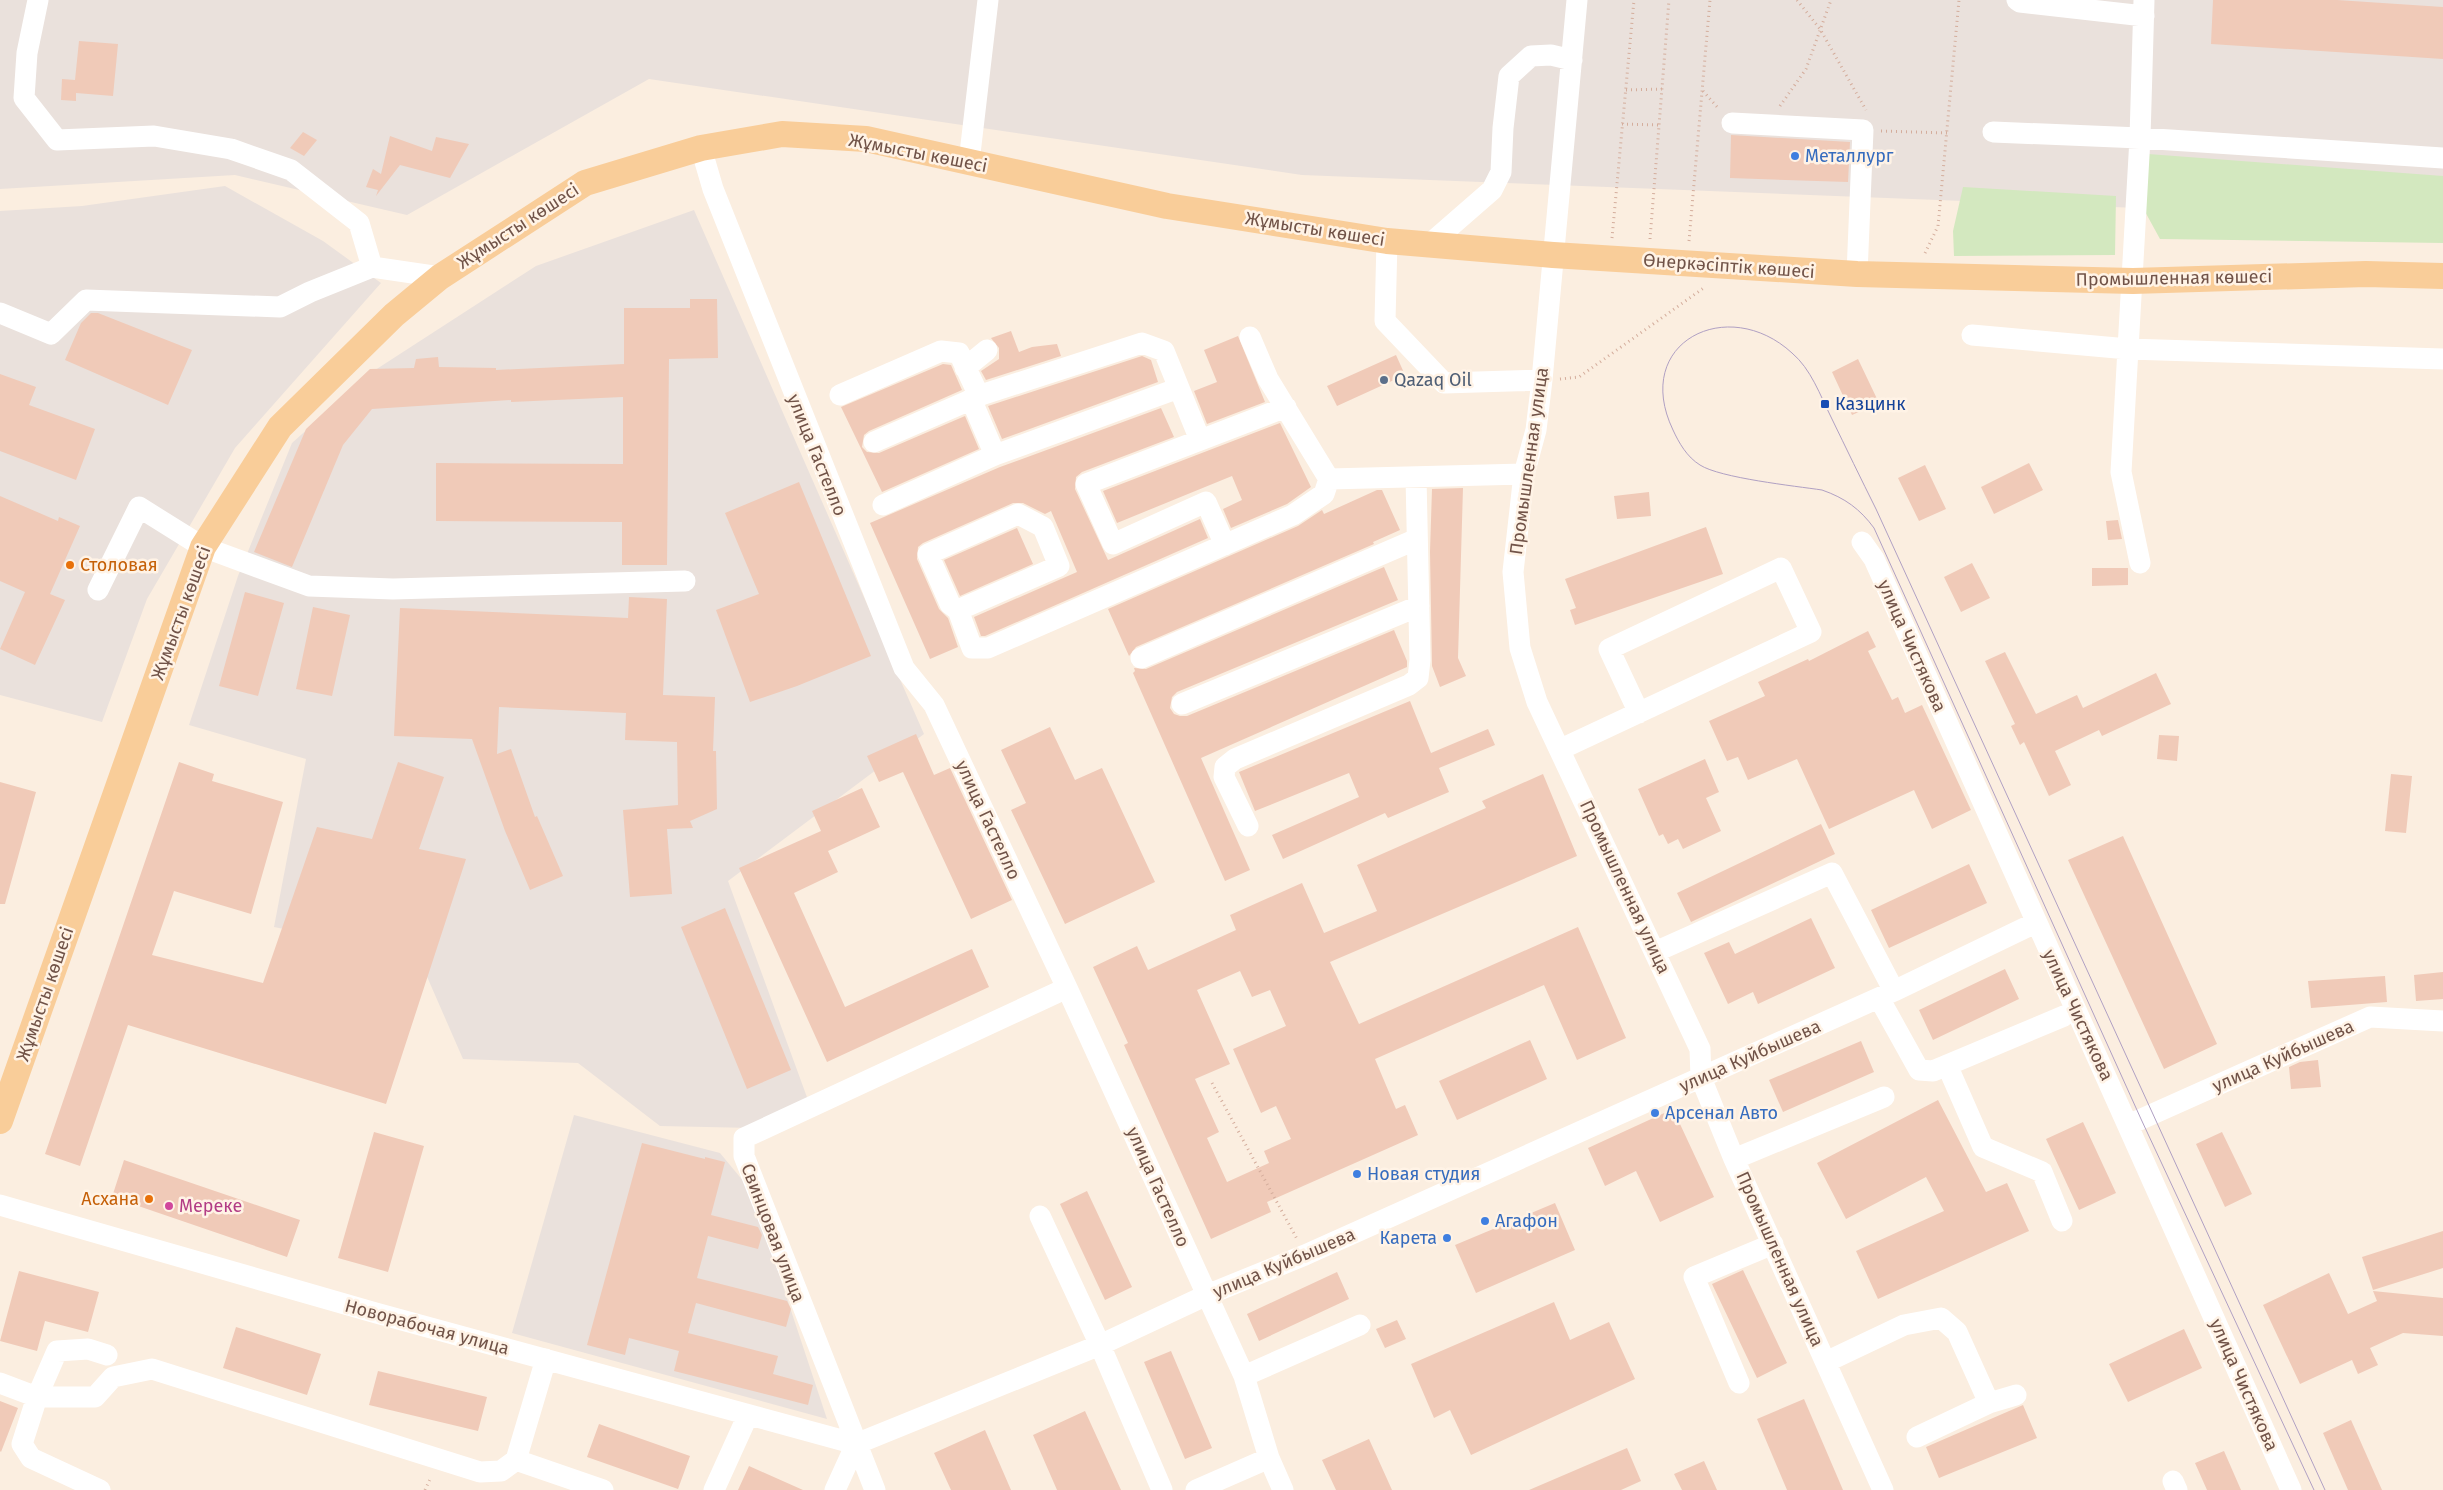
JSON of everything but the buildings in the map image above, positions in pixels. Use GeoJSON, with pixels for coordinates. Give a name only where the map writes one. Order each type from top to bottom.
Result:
{"type":"FeatureCollection","features":[{"type":"Feature","properties":{"kind":"main road","name":"Жұмысты көшесі"},"geometry":{"type":"LineString","coordinates":[[0,1121],[203,548],[280,427],[394,315],[440,277],[585,182],[701,148],[782,134],[866,139],[1167,206],[1387,241],[1553,255]]}},
{"type":"Feature","properties":{"kind":"main road","name":"Өнеркәсіптік көшесі"},"geometry":{"type":"LineString","coordinates":[[1553,255],[1857,274],[1905,274]]}},
{"type":"Feature","properties":{"kind":"main road","name":"Промышленная көшесі"},"geometry":{"type":"LineString","coordinates":[[1905,274],[2133,281],[2366,274],[2443,276]]}},
{"type":"Feature","properties":{"kind":"street"},"geometry":{"type":"LineString","coordinates":[[38,0],[27,53],[24,98],[57,140],[154,136],[231,149],[291,170],[359,223],[372,267]]}},
{"type":"Feature","properties":{"kind":"street"},"geometry":{"type":"LineString","coordinates":[[969,162],[988,0]]}},
{"type":"Feature","properties":{"kind":"street","name":"Промышленная улица"},"geometry":{"type":"LineString","coordinates":[[1577,0],[1542,380],[1536,430],[1524,474],[1513,572],[1520,648],[1537,702],[1561,749],[1700,1049],[1701,1078],[1734,1159],[1883,1490]]}},
{"type":"Feature","properties":{"kind":"street"},"geometry":{"type":"LineString","coordinates":[[2017,0],[2020,2],[2144,8],[2140,138],[2122,472],[2140,563]]}},
{"type":"Feature","properties":{"kind":"street"},"geometry":{"type":"LineString","coordinates":[[1430,244],[1492,190],[1501,172],[1503,128],[1509,76],[1531,56],[1551,55],[1572,60]]}},
{"type":"Feature","properties":{"kind":"street"},"geometry":{"type":"LineString","coordinates":[[1732,124],[1767,125],[1866,122],[1857,274]]}},
{"type":"Feature","properties":{"kind":"street"},"geometry":{"type":"LineString","coordinates":[[1993,132],[2140,138],[2443,158]]}},
{"type":"Feature","properties":{"kind":"street","name":"улица Гастелло"},"geometry":{"type":"LineString","coordinates":[[701,148],[713,189],[904,668],[934,704],[1068,988],[1244,1376],[1269,1458],[1283,1490]]}},
{"type":"Feature","properties":{"kind":"street"},"geometry":{"type":"LineString","coordinates":[[1387,241],[1385,321],[1444,383],[1542,380]]}},
{"type":"Feature","properties":{"kind":"street"},"geometry":{"type":"LineString","coordinates":[[0,313],[51,334],[86,300],[280,307],[310,292],[372,267],[440,277]]}},
{"type":"Feature","properties":{"kind":"street"},"geometry":{"type":"LineString","coordinates":[[1972,335],[2128,349],[2443,359]]}},
{"type":"Feature","properties":{"kind":"street"},"geometry":{"type":"LineString","coordinates":[[958,610],[1059,566],[1043,528],[1018,514],[928,554],[950,604],[958,610],[972,648],[988,648],[1225,545],[1293,515],[1324,494],[1329,479],[1268,379],[1250,337]]}},
{"type":"Feature","properties":{"kind":"street"},"geometry":{"type":"LineString","coordinates":[[874,442],[975,398],[1142,343],[1164,351],[1200,440]]}},
{"type":"Feature","properties":{"kind":"street"},"geometry":{"type":"LineString","coordinates":[[966,368],[987,350]]}},
{"type":"Feature","properties":{"kind":"street"},"geometry":{"type":"LineString","coordinates":[[840,395],[940,351],[958,353],[966,368],[996,455]]}},
{"type":"Feature","properties":{"kind":"street"},"geometry":{"type":"LineString","coordinates":[[883,505],[996,455],[1179,388]]}},
{"type":"Feature","properties":{"kind":"street"},"geometry":{"type":"LineString","coordinates":[[1225,545],[1206,502],[1113,544],[1086,484],[1286,407]]}},
{"type":"Feature","properties":{"kind":"street"},"geometry":{"type":"LineString","coordinates":[[1329,479],[1524,474]]}},
{"type":"Feature","properties":{"kind":"street"},"geometry":{"type":"LineString","coordinates":[[1248,826],[1224,777],[1225,767],[1235,759],[1409,685],[1418,678],[1420,660],[1416,477]]}},
{"type":"Feature","properties":{"kind":"street"},"geometry":{"type":"LineString","coordinates":[[98,590],[139,507],[203,548],[309,586],[393,589],[686,581]]}},
{"type":"Feature","properties":{"kind":"street"},"geometry":{"type":"LineString","coordinates":[[1142,658],[1417,539]]}},
{"type":"Feature","properties":{"kind":"street","name":"улица Чистякова"},"geometry":{"type":"LineString","coordinates":[[1862,542],[1874,559],[2035,923],[2128,1124],[2291,1490]]}},
{"type":"Feature","properties":{"kind":"street"},"geometry":{"type":"LineString","coordinates":[[1561,749],[1639,713],[1810,632],[1781,568],[1609,649],[1639,713]]}},
{"type":"Feature","properties":{"kind":"street"},"geometry":{"type":"LineString","coordinates":[[1182,704],[1419,606]]}},
{"type":"Feature","properties":{"kind":"street"},"geometry":{"type":"LineString","coordinates":[[1655,952],[1832,873],[1919,1070],[1933,1071],[2064,1016]]}},
{"type":"Feature","properties":{"kind":"street","name":"улица Куйбышева"},"geometry":{"type":"LineString","coordinates":[[856,1444],[1100,1345],[1207,1295],[1305,1254],[1701,1078],[1887,994],[2035,923]]}},
{"type":"Feature","properties":{"kind":"street","name":"Свинцовая улица"},"geometry":{"type":"LineString","coordinates":[[875,1490],[744,1156],[744,1138],[1068,988]]}},
{"type":"Feature","properties":{"kind":"street","name":"улица Куйбышева"},"geometry":{"type":"LineString","coordinates":[[2128,1124],[2370,1017],[2443,1021]]}},
{"type":"Feature","properties":{"kind":"street"},"geometry":{"type":"LineString","coordinates":[[1947,1065],[1982,1147],[2042,1172],[2062,1221]]}},
{"type":"Feature","properties":{"kind":"street"},"geometry":{"type":"LineString","coordinates":[[1734,1159],[1884,1098]]}},
{"type":"Feature","properties":{"kind":"street","name":"Новорабочая улица"},"geometry":{"type":"LineString","coordinates":[[0,1205],[376,1313],[856,1444]]}},
{"type":"Feature","properties":{"kind":"street"},"geometry":{"type":"LineString","coordinates":[[1040,1216],[1100,1345],[1162,1490]]}},
{"type":"Feature","properties":{"kind":"street"},"geometry":{"type":"LineString","coordinates":[[1739,1382],[1694,1277],[1773,1244]]}},
{"type":"Feature","properties":{"kind":"street"},"geometry":{"type":"LineString","coordinates":[[1826,1362],[1904,1324],[1941,1318],[1957,1332],[1989,1403]]}},
{"type":"Feature","properties":{"kind":"street"},"geometry":{"type":"LineString","coordinates":[[1244,1376],[1360,1325]]}},
{"type":"Feature","properties":{"kind":"street"},"geometry":{"type":"LineString","coordinates":[[100,1490],[32,1458],[22,1444],[37,1397],[57,1351],[88,1349],[107,1355]]}},
{"type":"Feature","properties":{"kind":"street"},"geometry":{"type":"LineString","coordinates":[[0,1384],[37,1397],[94,1397],[113,1377],[152,1369],[480,1472],[501,1471],[516,1460],[546,1359]]}},
{"type":"Feature","properties":{"kind":"street"},"geometry":{"type":"LineString","coordinates":[[1917,1437],[1989,1403],[2016,1395]]}},
{"type":"Feature","properties":{"kind":"street"},"geometry":{"type":"LineString","coordinates":[[714,1490],[748,1414]]}},
{"type":"Feature","properties":{"kind":"street"},"geometry":{"type":"LineString","coordinates":[[835,1490],[856,1444]]}},
{"type":"Feature","properties":{"kind":"street"},"geometry":{"type":"LineString","coordinates":[[1196,1490],[1269,1458]]}},
{"type":"Feature","properties":{"kind":"street"},"geometry":{"type":"LineString","coordinates":[[516,1460],[603,1490]]}},
{"type":"Feature","properties":{"kind":"path"},"geometry":{"type":"LineString","coordinates":[[1610,258],[1634,0]]}},
{"type":"Feature","properties":{"kind":"path"},"geometry":{"type":"LineString","coordinates":[[1648,261],[1669,0]]}},
{"type":"Feature","properties":{"kind":"path"},"geometry":{"type":"LineString","coordinates":[[1687,263],[1710,0]]}},
{"type":"Feature","properties":{"kind":"path"},"geometry":{"type":"LineString","coordinates":[[1796,0],[1820,29],[1866,122],[1947,133]]}},
{"type":"Feature","properties":{"kind":"path"},"geometry":{"type":"LineString","coordinates":[[1767,125],[1806,69],[1831,0]]}},
{"type":"Feature","properties":{"kind":"path"},"geometry":{"type":"LineString","coordinates":[[1905,274],[1928,251],[1938,226],[1959,0]]}},
{"type":"Feature","properties":{"kind":"path"},"geometry":{"type":"LineString","coordinates":[[1626,90],[1662,89]]}},
{"type":"Feature","properties":{"kind":"path"},"geometry":{"type":"LineString","coordinates":[[1622,124],[1659,125]]}},
{"type":"Feature","properties":{"kind":"path"},"geometry":{"type":"LineString","coordinates":[[1542,380],[1579,377],[1735,266]]}},
{"type":"Feature","properties":{"kind":"path"},"geometry":{"type":"LineString","coordinates":[[1212,1083],[1305,1254]]}},
{"type":"Feature","properties":{"kind":"shaded area"},"geometry":{"type":"Polygon","coordinates":[[[0,0],[2443,0],[2443,220],[1302,175],[649,79],[407,215],[235,175],[0,189],[0,0]]]}},
{"type":"Feature","properties":{"kind":"shaded area"},"geometry":{"type":"Polygon","coordinates":[[[225,186],[323,241],[381,283],[235,448],[147,599],[102,722],[0,695],[0,211],[82,206],[225,186]]]}},
{"type":"Feature","properties":{"kind":"shaded area"},"geometry":{"type":"Polygon","coordinates":[[[694,210],[924,734],[728,881],[808,1100],[753,1128],[660,1126],[578,1063],[463,1059],[418,956],[274,927],[306,759],[189,725],[238,576],[292,443],[369,374],[536,266],[694,210]]]}},
{"type":"Feature","properties":{"kind":"shaded area"},"geometry":{"type":"Polygon","coordinates":[[[574,1115],[720,1153],[744,1182],[765,1232],[827,1419],[512,1333],[574,1115]]]}},
{"type":"Feature","properties":{"kind":"green space"},"geometry":{"type":"Polygon","coordinates":[[[2148,154],[2443,176],[2443,243],[2160,239],[2137,197],[2148,154]]]}},
{"type":"Feature","properties":{"kind":"green space"},"geometry":{"type":"Polygon","coordinates":[[[1963,187],[2116,196],[2115,255],[1954,256],[1953,231],[1963,187]]]}},
{"type":"Feature","properties":{"kind":"tram line"},"geometry":{"type":"LineString","coordinates":[[2314,1490],[2141,1119],[1874,528],[1851,505],[1830,493],[1822,490],[1724,474],[1700,465],[1687,454],[1673,430],[1663,399],[1665,373],[1675,351],[1693,336],[1715,328],[1740,328],[1767,336],[1799,359],[1814,383],[1876,509],[2325,1490]]}},
{"type":"Feature","properties":{"kind":"place","name":"Металлург"},"geometry":{"type":"Point","coordinates":[1795,156]}},
{"type":"Feature","properties":{"kind":"place","name":"Qazaq Oil"},"geometry":{"type":"Point","coordinates":[1384,380]}},
{"type":"Feature","properties":{"kind":"place","name":"Казцинк"},"geometry":{"type":"Point","coordinates":[1825,404]}},
{"type":"Feature","properties":{"kind":"place","name":"Столовая"},"geometry":{"type":"Point","coordinates":[70,565]}},
{"type":"Feature","properties":{"kind":"place","name":"Арсенал Авто"},"geometry":{"type":"Point","coordinates":[1655,1113]}},
{"type":"Feature","properties":{"kind":"place","name":"Новая студия"},"geometry":{"type":"Point","coordinates":[1357,1174]}},
{"type":"Feature","properties":{"kind":"place","name":"Асхана"},"geometry":{"type":"Point","coordinates":[149,1199]}},
{"type":"Feature","properties":{"kind":"place","name":"Мереке"},"geometry":{"type":"Point","coordinates":[169,1206]}},
{"type":"Feature","properties":{"kind":"place","name":"Агафон"},"geometry":{"type":"Point","coordinates":[1485,1221]}},
{"type":"Feature","properties":{"kind":"place","name":"Карета"},"geometry":{"type":"Point","coordinates":[1447,1238]}}]}
